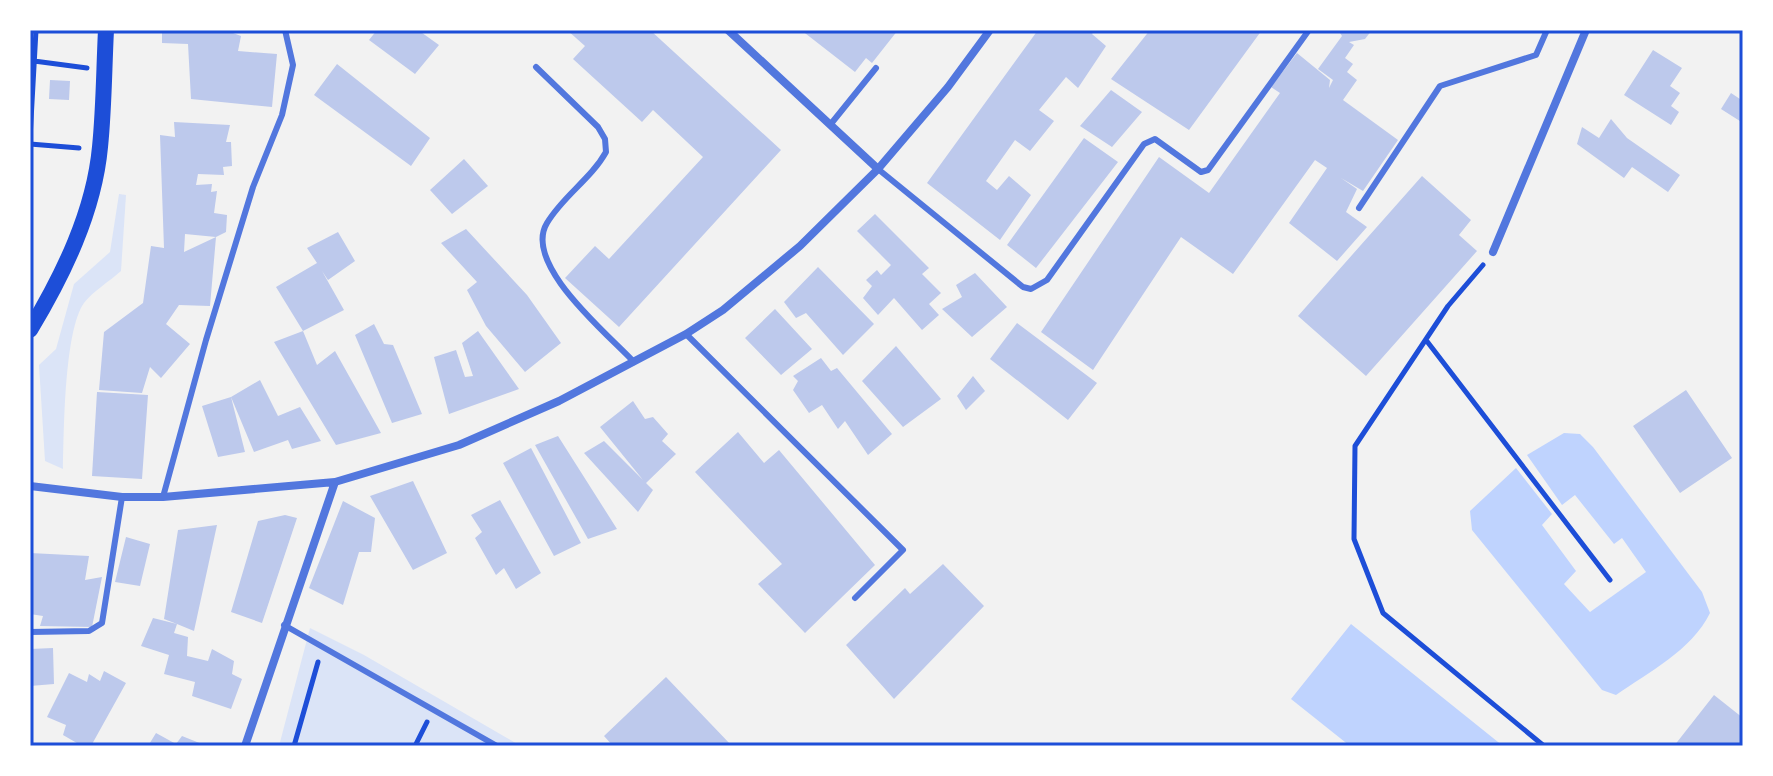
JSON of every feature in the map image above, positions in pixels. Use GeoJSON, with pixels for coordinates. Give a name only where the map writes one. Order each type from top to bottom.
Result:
{"type":"FeatureCollection","features":[{"type":"Feature","properties":{"kind":"main road"},"geometry":{"type":"LineString","coordinates":[[30,330],[76,240],[100,149],[106,30]]}},
{"type":"Feature","properties":{"kind":"street"},"geometry":{"type":"LineString","coordinates":[[728,30],[878,169]]}},
{"type":"Feature","properties":{"kind":"street"},"geometry":{"type":"LineString","coordinates":[[30,486],[122,497],[163,497],[335,482],[459,445],[559,401],[686,334],[723,310],[800,246],[878,169],[948,87],[990,30]]}},
{"type":"Feature","properties":{"kind":"street"},"geometry":{"type":"LineString","coordinates":[[1493,252],[1586,30]]}},
{"type":"Feature","properties":{"kind":"street"},"geometry":{"type":"LineString","coordinates":[[245,746],[335,482]]}},
{"type":"Feature","properties":{"kind":"lane"},"geometry":{"type":"LineString","coordinates":[[163,497],[239,233],[282,115],[293,65],[285,30]]}},
{"type":"Feature","properties":{"kind":"lane"},"geometry":{"type":"LineString","coordinates":[[878,169],[1023,287],[1031,289],[1047,280],[1144,144],[1155,139],[1201,172],[1208,170],[1309,30]]}},
{"type":"Feature","properties":{"kind":"lane"},"geometry":{"type":"LineString","coordinates":[[1359,208],[1440,86],[1536,55],[1547,30]]}},
{"type":"Feature","properties":{"kind":"lane"},"geometry":{"type":"LineString","coordinates":[[536,67],[598,127],[605,139],[606,152],[545,226],[542,244],[546,263],[558,281],[634,362]]}},
{"type":"Feature","properties":{"kind":"lane"},"geometry":{"type":"LineString","coordinates":[[830,125],[876,68]]}},
{"type":"Feature","properties":{"kind":"lane"},"geometry":{"type":"LineString","coordinates":[[686,334],[903,550],[855,598]]}},
{"type":"Feature","properties":{"kind":"lane"},"geometry":{"type":"LineString","coordinates":[[30,632],[89,631],[102,623],[122,497]]}},
{"type":"Feature","properties":{"kind":"lane"},"geometry":{"type":"LineString","coordinates":[[284,625],[497,746]]}},
{"type":"Feature","properties":{"kind":"path"},"geometry":{"type":"LineString","coordinates":[[30,138],[36,30]]}},
{"type":"Feature","properties":{"kind":"path"},"geometry":{"type":"LineString","coordinates":[[34,61],[104,71]]}},
{"type":"Feature","properties":{"kind":"path"},"geometry":{"type":"LineString","coordinates":[[30,144],[100,149]]}},
{"type":"Feature","properties":{"kind":"path"},"geometry":{"type":"LineString","coordinates":[[1493,252],[1426,340],[1355,446],[1354,539],[1383,613],[1544,746]]}},
{"type":"Feature","properties":{"kind":"path"},"geometry":{"type":"LineString","coordinates":[[1426,340],[1610,580]]}},
{"type":"Feature","properties":{"kind":"path"},"geometry":{"type":"LineString","coordinates":[[294,746],[322,645]]}},
{"type":"Feature","properties":{"kind":"path"},"geometry":{"type":"LineString","coordinates":[[415,746],[433,711]]}},
{"type":"Feature","properties":{"kind":"shaded area"},"geometry":{"type":"Polygon","coordinates":[[[119,194],[126,195],[121,271],[84,303],[72,336],[66,383],[63,469],[45,461],[39,365],[56,349],[74,284],[110,252],[119,194]]]}},
{"type":"Feature","properties":{"kind":"shaded area"},"geometry":{"type":"Polygon","coordinates":[[[310,628],[364,655],[519,745],[279,746],[310,628]]]}},
{"type":"Feature","properties":{"kind":"water"},"geometry":{"type":"Polygon","coordinates":[[[1564,433],[1580,434],[1593,447],[1702,592],[1710,613],[1681,649],[1616,695],[1602,690],[1472,530],[1470,511],[1516,468],[1552,514],[1542,525],[1576,571],[1564,584],[1590,612],[1646,572],[1622,538],[1614,544],[1575,495],[1562,505],[1527,455],[1564,433]]]}},
{"type":"Feature","properties":{"kind":"water"},"geometry":{"type":"Polygon","coordinates":[[[1351,624],[1503,746],[1350,746],[1291,699],[1351,624]]]}},
{"type":"Feature","properties":{"kind":"building"},"geometry":{"type":"Polygon","coordinates":[[[162,30],[225,30],[241,36],[238,51],[277,54],[272,107],[191,99],[188,44],[162,43],[162,30]]]}},
{"type":"Feature","properties":{"kind":"building"},"geometry":{"type":"Polygon","coordinates":[[[377,30],[418,30],[439,45],[415,74],[369,40],[377,30]]]}},
{"type":"Feature","properties":{"kind":"building"},"geometry":{"type":"Polygon","coordinates":[[[567,30],[650,30],[781,150],[619,327],[565,278],[595,246],[609,259],[703,157],[653,110],[642,122],[573,59],[585,46],[567,30]]]}},
{"type":"Feature","properties":{"kind":"building"},"geometry":{"type":"Polygon","coordinates":[[[801,30],[898,30],[872,63],[866,58],[855,72],[801,30]]]}},
{"type":"Feature","properties":{"kind":"building"},"geometry":{"type":"Polygon","coordinates":[[[1038,30],[1095,30],[1092,34],[1106,46],[1078,88],[1066,77],[1039,110],[1054,121],[1030,151],[1015,140],[986,181],[997,190],[1009,176],[1031,195],[1000,240],[927,183],[1038,30]]]}},
{"type":"Feature","properties":{"kind":"building"},"geometry":{"type":"Polygon","coordinates":[[[1150,30],[1262,30],[1189,130],[1111,79],[1150,30]]]}},
{"type":"Feature","properties":{"kind":"building"},"geometry":{"type":"Polygon","coordinates":[[[1338,30],[1372,30],[1365,39],[1349,42],[1354,45],[1345,58],[1353,64],[1347,72],[1357,80],[1343,100],[1398,140],[1363,191],[1341,178],[1357,189],[1346,212],[1367,227],[1337,261],[1289,223],[1327,168],[1315,160],[1233,274],[1181,237],[1093,370],[1041,332],[1159,157],[1209,193],[1280,93],[1271,87],[1297,53],[1330,80],[1329,88],[1333,80],[1318,69],[1342,36],[1338,30]]]}},
{"type":"Feature","properties":{"kind":"building"},"geometry":{"type":"Polygon","coordinates":[[[1653,50],[1682,68],[1670,86],[1680,93],[1671,106],[1679,112],[1671,125],[1624,95],[1653,50]]]}},
{"type":"Feature","properties":{"kind":"building"},"geometry":{"type":"Polygon","coordinates":[[[337,64],[430,138],[411,166],[314,95],[337,64]]]}},
{"type":"Feature","properties":{"kind":"building"},"geometry":{"type":"Polygon","coordinates":[[[50,80],[70,81],[69,100],[49,99],[50,80]]]}},
{"type":"Feature","properties":{"kind":"building"},"geometry":{"type":"Polygon","coordinates":[[[1111,90],[1142,112],[1112,147],[1080,126],[1111,90]]]}},
{"type":"Feature","properties":{"kind":"building"},"geometry":{"type":"Polygon","coordinates":[[[1731,93],[1743,101],[1743,123],[1721,109],[1731,93]]]}},
{"type":"Feature","properties":{"kind":"building"},"geometry":{"type":"Polygon","coordinates":[[[1611,119],[1627,138],[1680,175],[1668,192],[1632,167],[1624,178],[1577,144],[1582,127],[1599,138],[1611,119]]]}},
{"type":"Feature","properties":{"kind":"building"},"geometry":{"type":"Polygon","coordinates":[[[174,122],[230,125],[226,142],[231,142],[232,166],[223,167],[224,175],[198,174],[196,185],[212,184],[211,192],[217,191],[214,213],[227,215],[226,232],[216,237],[210,306],[179,305],[166,324],[190,344],[161,378],[150,367],[142,393],[99,390],[104,332],[143,303],[151,246],[164,248],[160,135],[175,137],[174,122]],[[185,234],[184,252],[216,237],[185,234]]]}},
{"type":"Feature","properties":{"kind":"building"},"geometry":{"type":"Polygon","coordinates":[[[1084,138],[1118,162],[1036,268],[1007,245],[1084,138]]]}},
{"type":"Feature","properties":{"kind":"building"},"geometry":{"type":"Polygon","coordinates":[[[464,159],[488,186],[452,214],[430,190],[464,159]]]}},
{"type":"Feature","properties":{"kind":"building"},"geometry":{"type":"Polygon","coordinates":[[[1422,176],[1471,220],[1459,235],[1477,251],[1366,376],[1298,316],[1422,176]]]}},
{"type":"Feature","properties":{"kind":"building"},"geometry":{"type":"Polygon","coordinates":[[[875,214],[929,268],[922,274],[941,293],[929,304],[939,315],[922,330],[894,298],[878,315],[863,298],[872,286],[866,280],[877,270],[881,275],[891,265],[857,231],[875,214]]]}},
{"type":"Feature","properties":{"kind":"building"},"geometry":{"type":"Polygon","coordinates":[[[466,229],[527,295],[561,343],[525,372],[486,326],[467,290],[477,282],[441,243],[466,229]]]}},
{"type":"Feature","properties":{"kind":"building"},"geometry":{"type":"Polygon","coordinates":[[[338,232],[355,261],[328,280],[322,271],[344,310],[303,331],[276,287],[317,263],[307,248],[338,232]]]}},
{"type":"Feature","properties":{"kind":"building"},"geometry":{"type":"Polygon","coordinates":[[[818,267],[874,324],[843,355],[806,313],[796,318],[784,302],[818,267]]]}},
{"type":"Feature","properties":{"kind":"building"},"geometry":{"type":"Polygon","coordinates":[[[975,273],[1007,307],[972,337],[942,309],[962,297],[956,285],[975,273]]]}},
{"type":"Feature","properties":{"kind":"building"},"geometry":{"type":"Polygon","coordinates":[[[775,309],[812,349],[781,375],[745,338],[775,309]]]}},
{"type":"Feature","properties":{"kind":"building"},"geometry":{"type":"Polygon","coordinates":[[[1017,323],[1097,383],[1068,420],[990,359],[1017,323]]]}},
{"type":"Feature","properties":{"kind":"building"},"geometry":{"type":"Polygon","coordinates":[[[374,324],[384,344],[393,345],[422,414],[392,423],[355,335],[374,324]]]}},
{"type":"Feature","properties":{"kind":"building"},"geometry":{"type":"Polygon","coordinates":[[[303,331],[317,365],[335,351],[381,433],[336,445],[274,342],[303,331]]]}},
{"type":"Feature","properties":{"kind":"building"},"geometry":{"type":"Polygon","coordinates":[[[478,331],[519,389],[449,414],[434,357],[456,350],[465,377],[473,376],[462,343],[478,331]]]}},
{"type":"Feature","properties":{"kind":"building"},"geometry":{"type":"Polygon","coordinates":[[[896,346],[941,399],[903,427],[862,381],[896,346]]]}},
{"type":"Feature","properties":{"kind":"building"},"geometry":{"type":"Polygon","coordinates":[[[821,358],[831,371],[837,368],[892,434],[868,455],[845,421],[838,429],[822,405],[809,413],[793,390],[798,381],[793,376],[821,358]]]}},
{"type":"Feature","properties":{"kind":"building"},"geometry":{"type":"Polygon","coordinates":[[[973,376],[985,391],[966,410],[957,396],[973,376]]]}},
{"type":"Feature","properties":{"kind":"building"},"geometry":{"type":"Polygon","coordinates":[[[260,380],[278,416],[300,407],[321,441],[292,449],[288,440],[254,452],[231,397],[260,380]]]}},
{"type":"Feature","properties":{"kind":"building"},"geometry":{"type":"Polygon","coordinates":[[[1686,390],[1732,458],[1680,493],[1633,426],[1686,390]]]}},
{"type":"Feature","properties":{"kind":"building"},"geometry":{"type":"Polygon","coordinates":[[[97,392],[148,395],[142,479],[92,476],[97,392]]]}},
{"type":"Feature","properties":{"kind":"building"},"geometry":{"type":"Polygon","coordinates":[[[231,397],[245,452],[218,457],[202,406],[231,397]]]}},
{"type":"Feature","properties":{"kind":"building"},"geometry":{"type":"Polygon","coordinates":[[[633,401],[645,419],[653,417],[668,434],[662,441],[676,454],[646,483],[653,490],[638,512],[584,453],[604,441],[643,480],[600,427],[633,401]]]}},
{"type":"Feature","properties":{"kind":"building"},"geometry":{"type":"Polygon","coordinates":[[[738,432],[764,463],[779,450],[875,565],[805,633],[758,584],[782,564],[695,472],[738,432]]]}},
{"type":"Feature","properties":{"kind":"building"},"geometry":{"type":"Polygon","coordinates":[[[558,436],[617,529],[588,539],[535,445],[558,436]]]}},
{"type":"Feature","properties":{"kind":"building"},"geometry":{"type":"Polygon","coordinates":[[[531,448],[581,543],[554,556],[503,463],[531,448]]]}},
{"type":"Feature","properties":{"kind":"building"},"geometry":{"type":"Polygon","coordinates":[[[413,481],[447,553],[413,570],[370,496],[413,481]]]}},
{"type":"Feature","properties":{"kind":"building"},"geometry":{"type":"Polygon","coordinates":[[[500,500],[541,573],[516,589],[504,568],[496,575],[475,538],[482,532],[471,515],[500,500]]]}},
{"type":"Feature","properties":{"kind":"building"},"geometry":{"type":"Polygon","coordinates":[[[343,501],[375,518],[371,552],[359,552],[343,605],[309,588],[343,501]]]}},
{"type":"Feature","properties":{"kind":"building"},"geometry":{"type":"Polygon","coordinates":[[[285,515],[297,518],[262,623],[231,612],[258,521],[285,515]]]}},
{"type":"Feature","properties":{"kind":"building"},"geometry":{"type":"Polygon","coordinates":[[[217,525],[194,631],[164,619],[178,530],[217,525]]]}},
{"type":"Feature","properties":{"kind":"building"},"geometry":{"type":"Polygon","coordinates":[[[126,537],[150,544],[140,586],[115,582],[126,537]]]}},
{"type":"Feature","properties":{"kind":"building"},"geometry":{"type":"Polygon","coordinates":[[[30,553],[89,556],[85,580],[102,577],[92,627],[40,626],[43,616],[30,614],[30,553]]]}},
{"type":"Feature","properties":{"kind":"building"},"geometry":{"type":"Polygon","coordinates":[[[943,564],[984,606],[894,699],[846,645],[905,588],[910,594],[943,564]]]}},
{"type":"Feature","properties":{"kind":"building"},"geometry":{"type":"Polygon","coordinates":[[[153,618],[177,624],[174,633],[188,637],[187,656],[208,661],[212,649],[234,661],[232,674],[242,679],[231,709],[192,696],[195,682],[164,674],[169,655],[141,646],[153,618]]]}},
{"type":"Feature","properties":{"kind":"building"},"geometry":{"type":"Polygon","coordinates":[[[53,648],[54,684],[30,686],[30,649],[53,648]]]}},
{"type":"Feature","properties":{"kind":"building"},"geometry":{"type":"Polygon","coordinates":[[[104,671],[126,683],[91,746],[82,746],[63,735],[66,725],[47,717],[69,673],[87,682],[89,674],[100,681],[104,671]]]}},
{"type":"Feature","properties":{"kind":"building"},"geometry":{"type":"Polygon","coordinates":[[[666,677],[732,746],[613,746],[604,736],[666,677]]]}},
{"type":"Feature","properties":{"kind":"building"},"geometry":{"type":"Polygon","coordinates":[[[1714,695],[1743,718],[1743,746],[1674,746],[1714,695]]]}},
{"type":"Feature","properties":{"kind":"building"},"geometry":{"type":"Polygon","coordinates":[[[156,733],[176,744],[182,736],[207,746],[148,746],[156,733]]]}}]}
